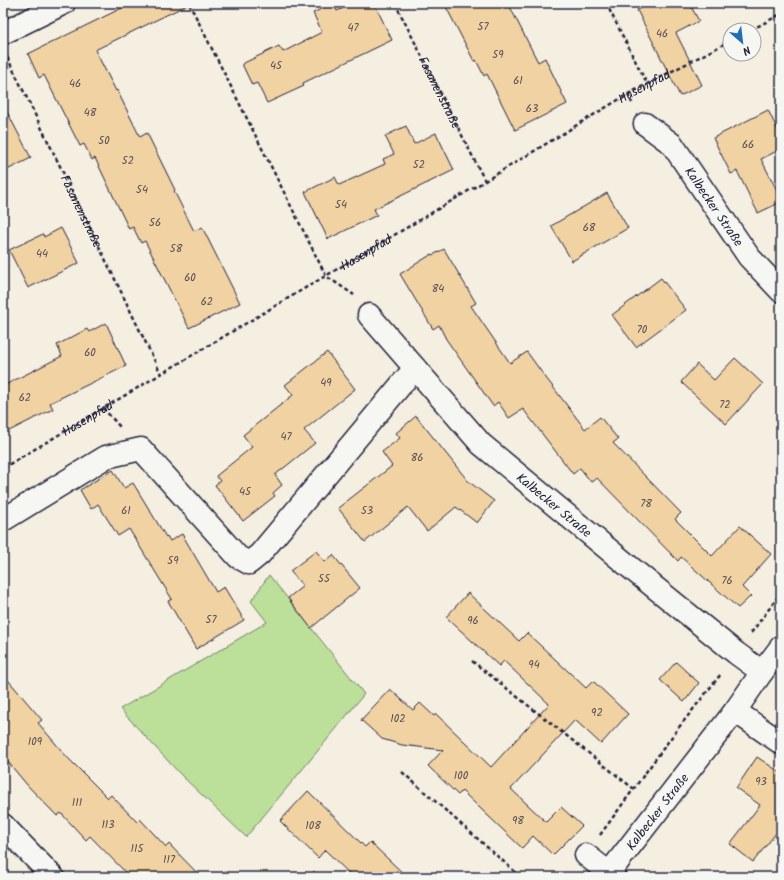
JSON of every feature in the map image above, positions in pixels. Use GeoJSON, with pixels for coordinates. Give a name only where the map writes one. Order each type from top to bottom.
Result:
{"type":"FeatureCollection","features":[{"type":"Feature","properties":{"kind":"street"},"geometry":{"type":"LineString","coordinates":[[3,33],[64,3]]}},
{"type":"Feature","properties":{"kind":"street","name":"Kalbecker Straße"},"geometry":{"type":"LineString","coordinates":[[645,124],[672,144],[749,257],[781,291]]}},
{"type":"Feature","properties":{"kind":"street","name":"Kalbecker Straße"},"geometry":{"type":"LineString","coordinates":[[369,315],[481,444],[631,568],[736,653],[762,672]]}},
{"type":"Feature","properties":{"kind":"street"},"geometry":{"type":"LineString","coordinates":[[3,520],[106,457],[140,449],[238,557],[249,563],[260,554],[415,368]]}},
{"type":"Feature","properties":{"kind":"street","name":"Kalbecker Straße"},"geometry":{"type":"LineString","coordinates":[[586,855],[610,876],[735,711],[781,647]]}},
{"type":"Feature","properties":{"kind":"street"},"geometry":{"type":"LineString","coordinates":[[735,711],[781,743]]}},
{"type":"Feature","properties":{"kind":"street"},"geometry":{"type":"LineString","coordinates":[[3,825],[53,877]]}},
{"type":"Feature","properties":{"kind":"path"},"geometry":{"type":"LineString","coordinates":[[189,3],[326,276],[354,294],[369,315]]}},
{"type":"Feature","properties":{"kind":"path","name":"Fasanenstraße"},"geometry":{"type":"LineString","coordinates":[[395,3],[485,181]]}},
{"type":"Feature","properties":{"kind":"path"},"geometry":{"type":"LineString","coordinates":[[606,3],[647,84]]}},
{"type":"Feature","properties":{"kind":"path"},"geometry":{"type":"LineString","coordinates":[[762,24],[781,14]]}},
{"type":"Feature","properties":{"kind":"path","name":"Hasenpfad"},"geometry":{"type":"LineString","coordinates":[[3,468],[485,181],[628,94],[722,45]]}},
{"type":"Feature","properties":{"kind":"path","name":"Fasanenstraße"},"geometry":{"type":"LineString","coordinates":[[6,55],[161,374]]}},
{"type":"Feature","properties":{"kind":"path"},"geometry":{"type":"LineString","coordinates":[[586,855],[676,732],[781,593]]}},
{"type":"Feature","properties":{"kind":"path"},"geometry":{"type":"LineString","coordinates":[[472,660],[634,789]]}},
{"type":"Feature","properties":{"kind":"path"},"geometry":{"type":"LineString","coordinates":[[402,772],[521,877]]}},
{"type":"Feature","properties":{"kind":"path"},"geometry":{"type":"LineString","coordinates":[[313,872],[318,877]]}},
{"type":"Feature","properties":{"kind":"green space"},"geometry":{"type":"Polygon","coordinates":[[[269,575],[364,694],[246,837],[181,775],[120,709],[267,622],[251,601],[269,575]]]}},
{"type":"Feature","properties":{"kind":"building"},"geometry":{"type":"Polygon","coordinates":[[[132,3],[191,3],[95,50],[140,137],[147,133],[194,231],[202,227],[240,303],[189,328],[145,241],[141,243],[133,227],[129,229],[95,158],[92,160],[84,144],[80,146],[44,75],[39,78],[28,54],[132,3]]]}},
{"type":"Feature","properties":{"kind":"building"},"geometry":{"type":"Polygon","coordinates":[[[333,3],[337,11],[354,3],[374,3],[392,40],[303,83],[304,86],[267,103],[257,83],[252,85],[242,64],[279,46],[283,52],[322,32],[313,13],[333,3]]]}},
{"type":"Feature","properties":{"kind":"building"},"geometry":{"type":"Polygon","coordinates":[[[444,3],[508,3],[538,62],[545,58],[567,104],[515,130],[487,74],[484,76],[476,60],[474,61],[444,3]]]}},
{"type":"Feature","properties":{"kind":"building"},"geometry":{"type":"Polygon","coordinates":[[[651,3],[689,3],[699,21],[676,33],[702,85],[680,96],[637,10],[651,3]]]}},
{"type":"Feature","properties":{"kind":"building"},"geometry":{"type":"Polygon","coordinates":[[[3,104],[31,158],[3,172],[3,104]]]}},
{"type":"Feature","properties":{"kind":"building"},"geometry":{"type":"Polygon","coordinates":[[[768,110],[781,137],[781,149],[761,159],[781,198],[781,202],[758,213],[737,171],[731,174],[713,138],[768,110]]]}},
{"type":"Feature","properties":{"kind":"building"},"geometry":{"type":"Polygon","coordinates":[[[406,126],[414,144],[436,133],[454,170],[374,209],[377,215],[328,239],[305,192],[335,177],[339,185],[385,164],[383,159],[394,154],[385,136],[406,126]]]}},
{"type":"Feature","properties":{"kind":"building"},"geometry":{"type":"Polygon","coordinates":[[[607,193],[628,228],[572,261],[551,226],[607,193]]]}},
{"type":"Feature","properties":{"kind":"building"},"geometry":{"type":"Polygon","coordinates":[[[61,228],[79,263],[28,288],[9,250],[43,234],[44,237],[61,228]]]}},
{"type":"Feature","properties":{"kind":"building"},"geometry":{"type":"Polygon","coordinates":[[[444,249],[476,303],[471,306],[510,363],[527,352],[585,429],[600,417],[618,439],[613,443],[681,513],[675,519],[712,556],[740,526],[771,554],[742,587],[751,596],[738,608],[681,557],[678,561],[597,478],[591,482],[580,468],[573,474],[523,409],[509,418],[498,402],[493,406],[446,339],[439,325],[433,329],[400,274],[432,254],[433,255],[444,249]]]}},
{"type":"Feature","properties":{"kind":"building"},"geometry":{"type":"Polygon","coordinates":[[[661,278],[686,310],[636,347],[612,315],[661,278]]]}},
{"type":"Feature","properties":{"kind":"building"},"geometry":{"type":"Polygon","coordinates":[[[106,323],[126,366],[50,403],[53,409],[3,434],[3,386],[62,356],[57,345],[87,329],[89,332],[106,323]]]}},
{"type":"Feature","properties":{"kind":"building"},"geometry":{"type":"Polygon","coordinates":[[[327,352],[355,389],[304,430],[315,443],[275,475],[282,485],[273,493],[275,496],[243,521],[215,485],[220,481],[216,476],[252,447],[243,435],[293,395],[285,385],[327,352]]]}},
{"type":"Feature","properties":{"kind":"building"},"geometry":{"type":"Polygon","coordinates":[[[735,358],[763,384],[726,424],[681,382],[697,364],[714,380],[735,358]]]}},
{"type":"Feature","properties":{"kind":"building"},"geometry":{"type":"Polygon","coordinates":[[[416,416],[468,481],[494,501],[477,523],[456,507],[427,531],[408,507],[365,542],[338,508],[392,466],[382,452],[400,438],[396,433],[416,416]]]}},
{"type":"Feature","properties":{"kind":"building"},"geometry":{"type":"Polygon","coordinates":[[[113,470],[124,488],[133,483],[166,537],[167,536],[170,541],[182,534],[216,592],[224,587],[244,620],[196,649],[168,601],[172,599],[129,529],[118,536],[98,504],[91,509],[80,490],[113,470]]]}},
{"type":"Feature","properties":{"kind":"building"},"geometry":{"type":"Polygon","coordinates":[[[316,551],[325,562],[333,555],[360,588],[311,628],[288,598],[303,586],[290,571],[316,551]]]}},
{"type":"Feature","properties":{"kind":"building"},"geometry":{"type":"Polygon","coordinates":[[[468,593],[519,641],[527,633],[586,688],[593,681],[628,714],[601,744],[575,720],[511,789],[546,822],[561,807],[582,826],[553,855],[533,836],[522,848],[462,791],[458,795],[428,766],[443,750],[402,745],[382,739],[361,720],[390,689],[413,710],[420,703],[434,716],[436,714],[491,767],[549,704],[504,661],[499,666],[446,617],[468,593]]]}},
{"type":"Feature","properties":{"kind":"building"},"geometry":{"type":"Polygon","coordinates":[[[676,662],[699,683],[684,702],[660,680],[676,662]]]}},
{"type":"Feature","properties":{"kind":"building"},"geometry":{"type":"Polygon","coordinates":[[[3,674],[42,720],[38,723],[67,757],[108,798],[111,795],[137,822],[140,819],[166,847],[169,844],[201,877],[130,877],[90,836],[86,840],[61,813],[57,816],[28,786],[3,756],[3,674]]]}},
{"type":"Feature","properties":{"kind":"building"},"geometry":{"type":"Polygon","coordinates":[[[757,757],[781,773],[781,827],[753,862],[730,844],[760,805],[736,788],[757,757]]]}},
{"type":"Feature","properties":{"kind":"building"},"geometry":{"type":"Polygon","coordinates":[[[308,791],[365,847],[370,842],[407,877],[353,877],[325,850],[318,858],[280,821],[308,791]]]}}]}
